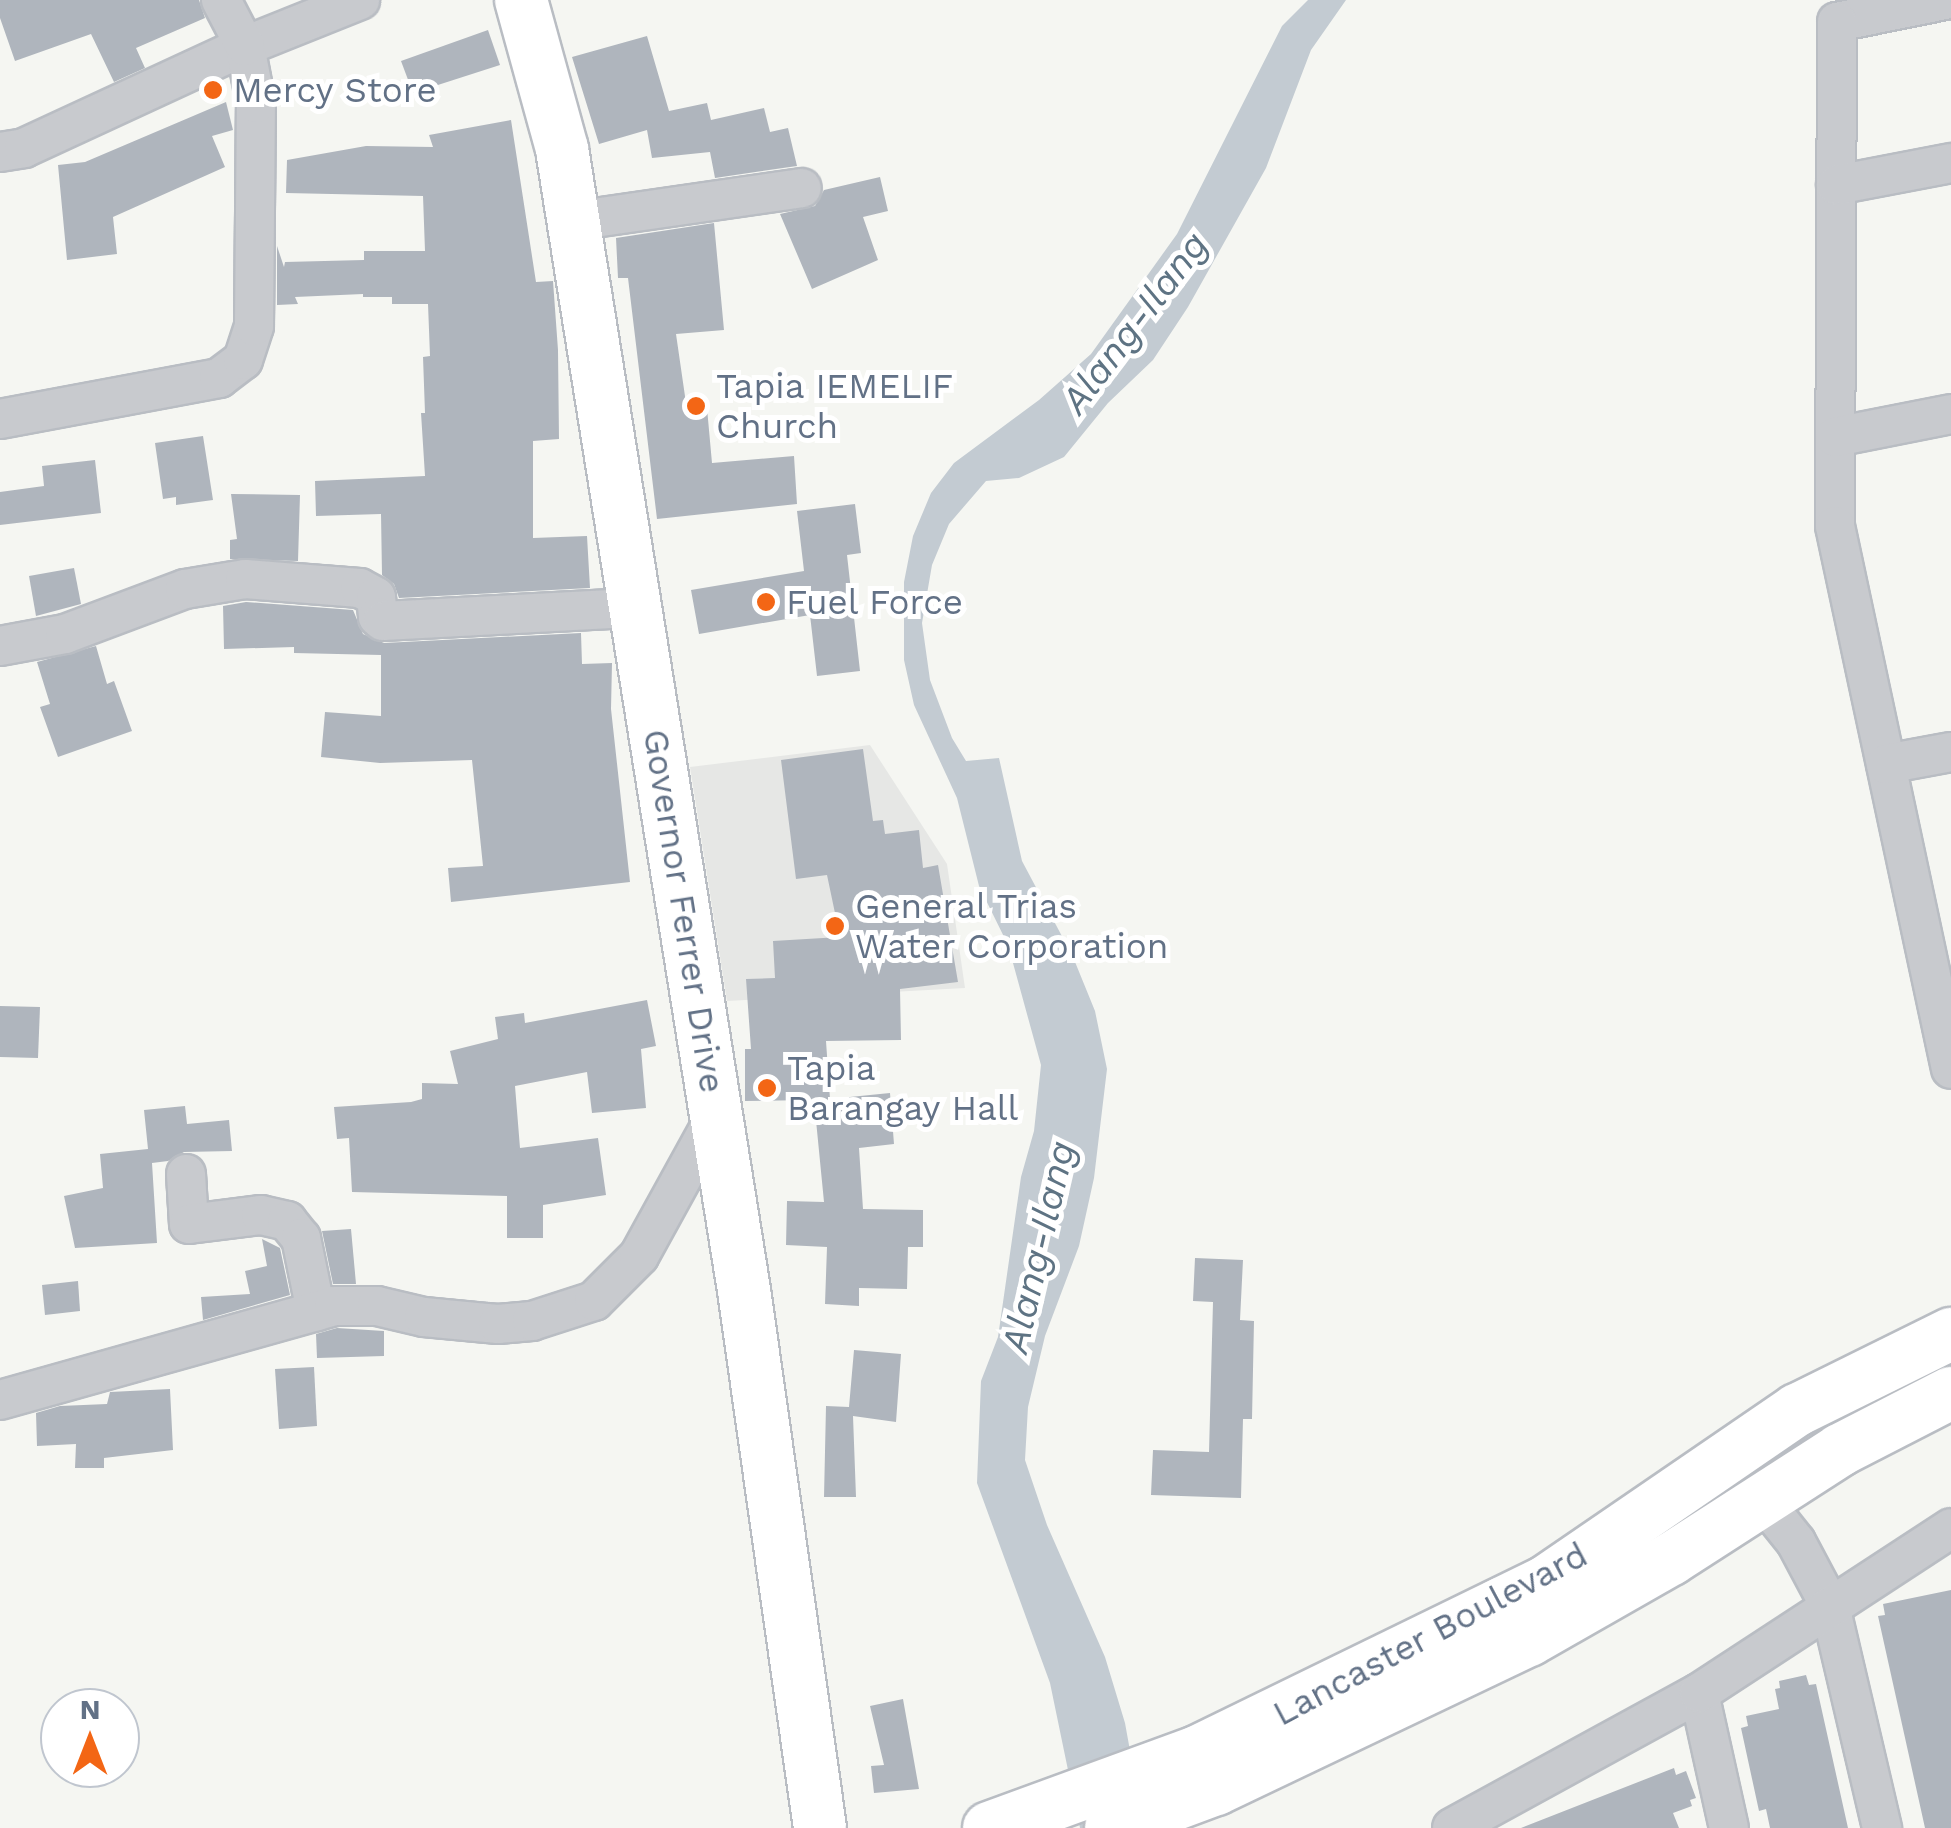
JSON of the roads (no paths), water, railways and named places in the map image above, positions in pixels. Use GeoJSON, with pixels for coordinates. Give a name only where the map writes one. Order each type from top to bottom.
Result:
{"type":"FeatureCollection","features":[{"type":"Feature","properties":{"kind":"main road","name":"Governor Ferrer Drive"},"geometry":{"type":"LineString","coordinates":[[521,0],[562,149],[716,1116],[820,1828]]}},
{"type":"Feature","properties":{"kind":"main road","name":"Lancaster Boulevard"},"geometry":{"type":"LineString","coordinates":[[1112,1828],[1216,1789],[1420,1670],[1797,1410],[1951,1334]]}},
{"type":"Feature","properties":{"kind":"main road","name":"Lancaster Boulevard"},"geometry":{"type":"LineString","coordinates":[[989,1828],[1420,1670],[1529,1640],[1764,1502],[1840,1450],[1951,1393]]}},
{"type":"Feature","properties":{"kind":"street"},"geometry":{"type":"LineString","coordinates":[[0,419],[219,378],[243,360],[254,326],[256,121],[245,46],[221,0]]}},
{"type":"Feature","properties":{"kind":"street"},"geometry":{"type":"LineString","coordinates":[[0,152],[24,148],[245,46],[360,0]]}},
{"type":"Feature","properties":{"kind":"street"},"geometry":{"type":"LineString","coordinates":[[1945,0],[1837,22],[1835,526],[1886,764],[1944,1004],[1951,1070]]}},
{"type":"Feature","properties":{"kind":"street"},"geometry":{"type":"LineString","coordinates":[[1836,184],[1951,162]]}},
{"type":"Feature","properties":{"kind":"street"},"geometry":{"type":"LineString","coordinates":[[573,221],[802,188]]}},
{"type":"Feature","properties":{"kind":"street"},"geometry":{"type":"LineString","coordinates":[[1835,437],[1951,414]]}},
{"type":"Feature","properties":{"kind":"street"},"geometry":{"type":"LineString","coordinates":[[0,646],[65,634],[185,589],[246,579],[360,588],[376,598],[383,621],[635,608]]}},
{"type":"Feature","properties":{"kind":"street"},"geometry":{"type":"LineString","coordinates":[[1886,764],[1951,752]]}},
{"type":"Feature","properties":{"kind":"street"},"geometry":{"type":"LineString","coordinates":[[0,1400],[334,1306],[377,1306],[424,1317],[498,1324],[532,1321],[594,1301],[639,1256],[716,1116]]}},
{"type":"Feature","properties":{"kind":"street"},"geometry":{"type":"LineString","coordinates":[[186,1174],[189,1224],[261,1215],[287,1221],[301,1238],[316,1311]]}},
{"type":"Feature","properties":{"kind":"street"},"geometry":{"type":"LineString","coordinates":[[1764,1502],[1796,1542],[1830,1606],[1882,1828]]}},
{"type":"Feature","properties":{"kind":"street"},"geometry":{"type":"LineString","coordinates":[[1452,1828],[1699,1693],[1951,1528]]}},
{"type":"Feature","properties":{"kind":"street"},"geometry":{"type":"LineString","coordinates":[[1699,1693],[1729,1828]]}},
{"type":"Feature","properties":{"kind":"water","name":"Alang-Ilang"},"geometry":{"type":"Polygon","coordinates":[[[1308,0],[1346,0],[1311,50],[1266,168],[1188,307],[1153,360],[1108,403],[1064,457],[1019,478],[986,481],[949,524],[932,565],[922,623],[930,680],[952,738],[966,761],[999,758],[1022,861],[1073,957],[1095,1011],[1107,1069],[1094,1178],[1079,1246],[1045,1336],[1028,1407],[1025,1460],[1047,1525],[1105,1657],[1125,1723],[1144,1828],[1080,1828],[1050,1683],[977,1483],[981,1381],[998,1337],[1021,1177],[1034,1131],[1041,1065],[1008,945],[979,886],[957,798],[914,705],[904,660],[904,582],[913,536],[931,493],[954,463],[1039,400],[1091,354],[1177,234],[1282,26],[1308,0]]]}},
{"type":"Feature","properties":{"kind":"place","name":"Mercy Store"},"geometry":{"type":"Point","coordinates":[213,90]}},
{"type":"Feature","properties":{"kind":"place","name":"Tapia IEMELIF Church"},"geometry":{"type":"Point","coordinates":[696,406]}},
{"type":"Feature","properties":{"kind":"place","name":"Fuel Force"},"geometry":{"type":"Point","coordinates":[766,602]}},
{"type":"Feature","properties":{"kind":"place","name":"General Trias Water Corporation"},"geometry":{"type":"Point","coordinates":[835,926]}},
{"type":"Feature","properties":{"kind":"place","name":"Tapia Barangay Hall"},"geometry":{"type":"Point","coordinates":[767,1088]}}]}
